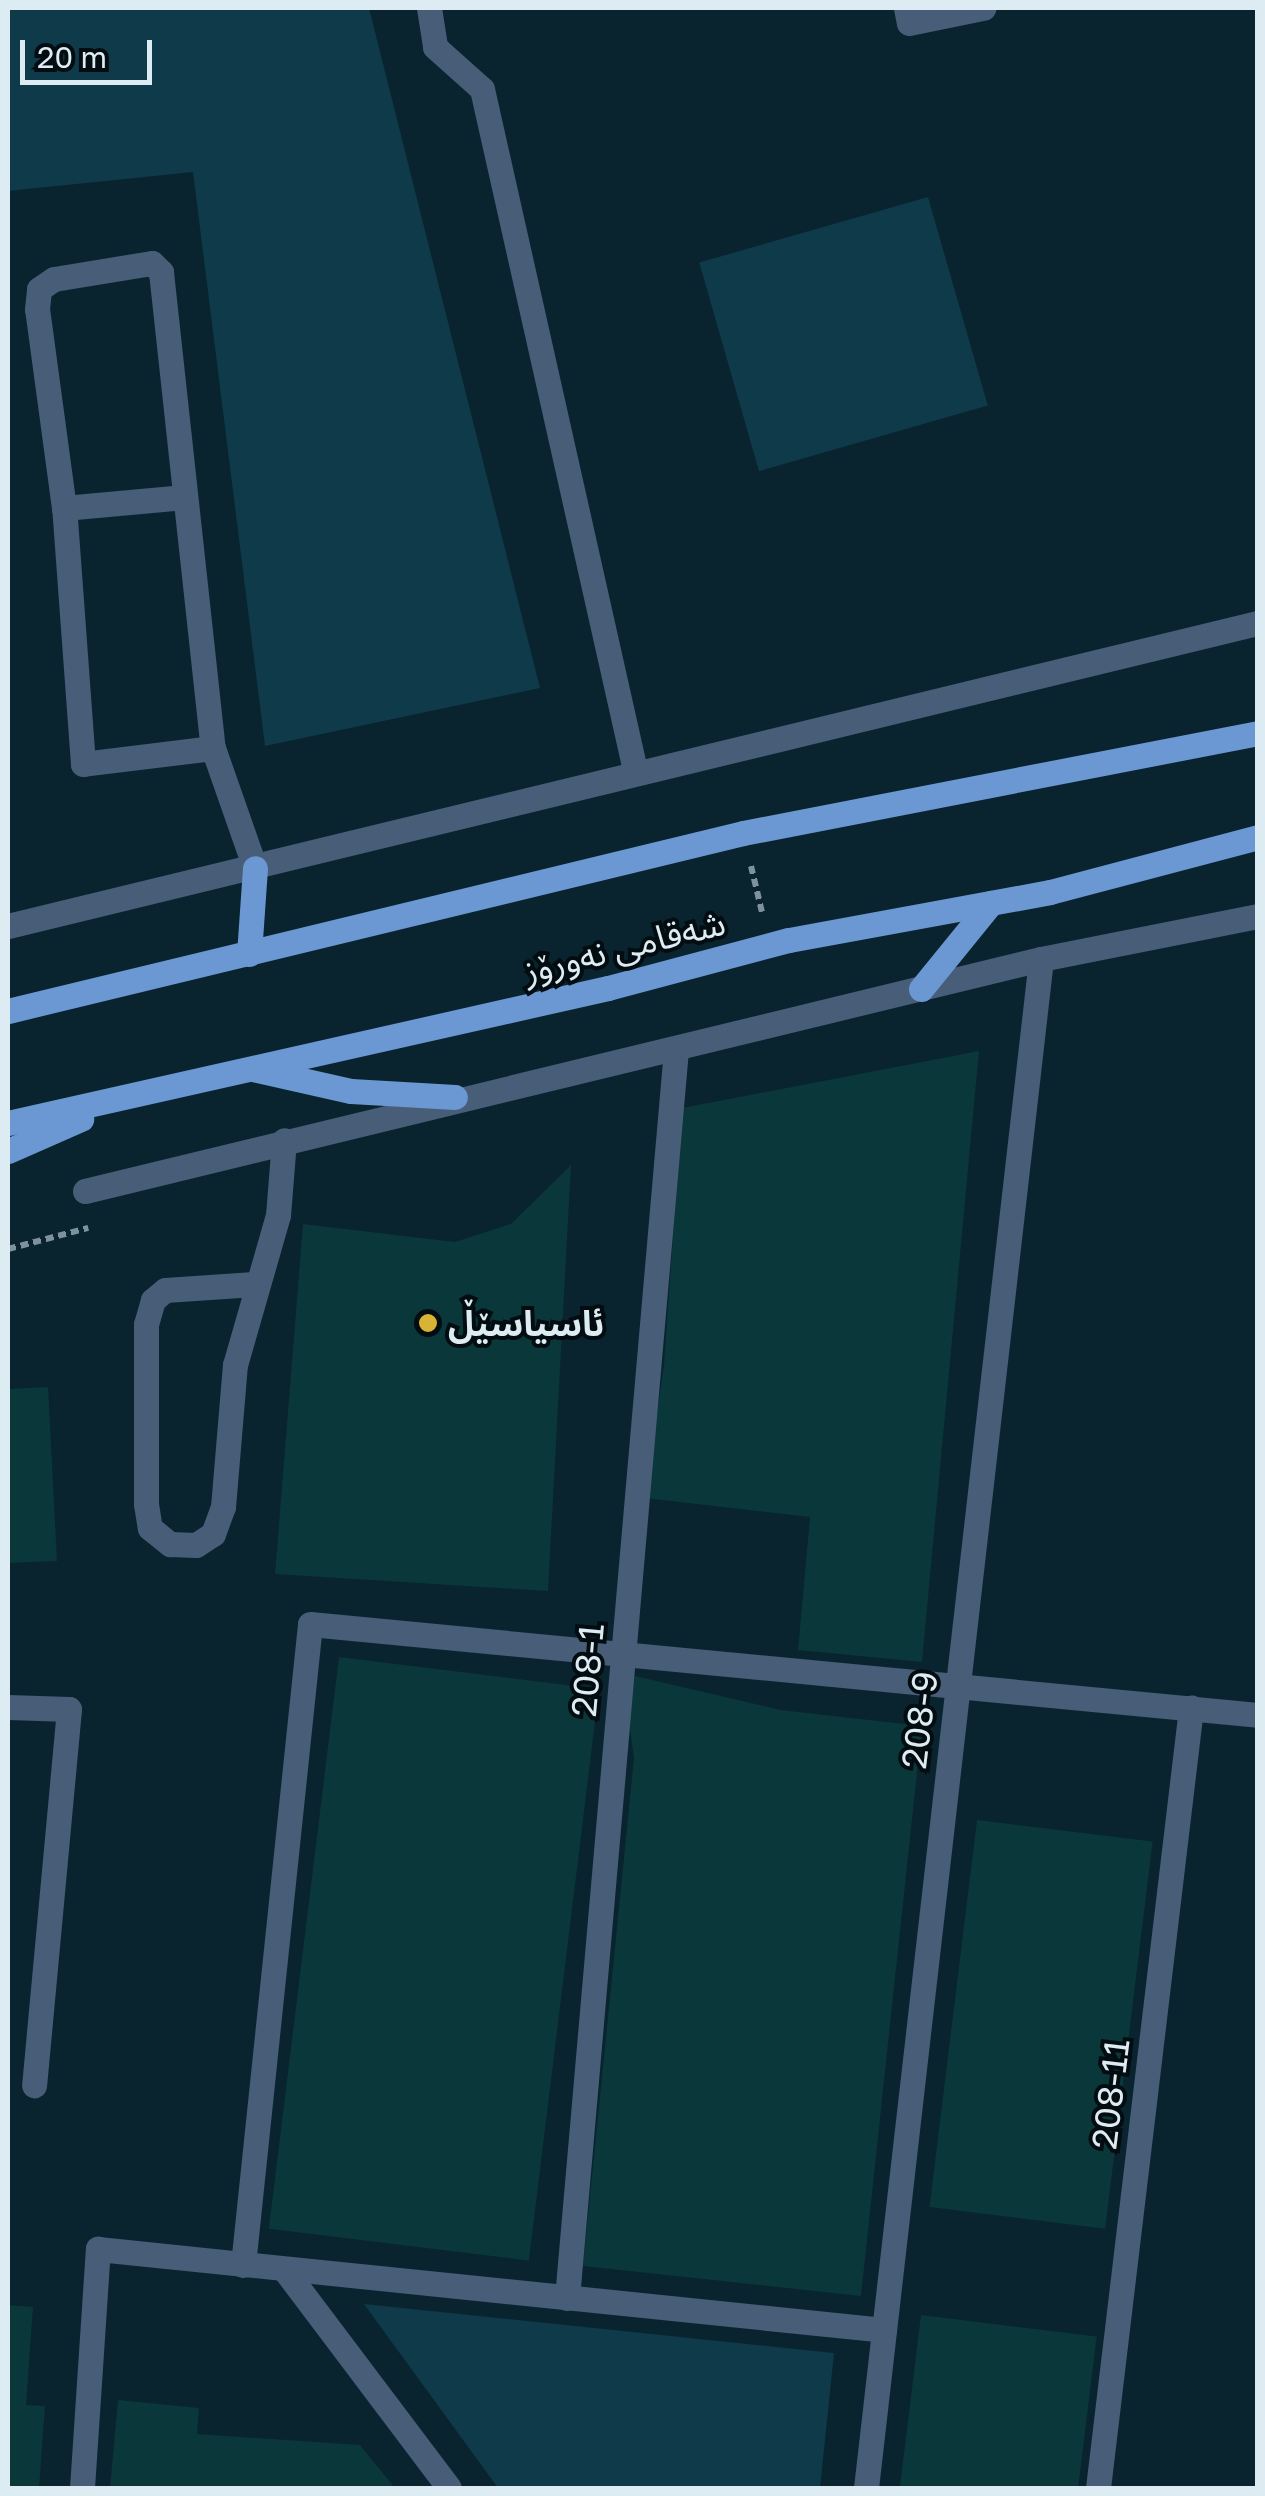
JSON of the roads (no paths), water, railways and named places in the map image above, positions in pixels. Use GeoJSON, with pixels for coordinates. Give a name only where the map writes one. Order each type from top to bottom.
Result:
{"type":"FeatureCollection","features":[{"type":"Feature","properties":{"kind":"main road"},"geometry":{"type":"LineString","coordinates":[[8,1011],[744,833],[1258,733]]}},
{"type":"Feature","properties":{"kind":"main road","name":"شەقامی نەورۆز"},"geometry":{"type":"LineString","coordinates":[[8,1123],[123,1101],[249,1067],[608,988],[790,940],[990,903],[1258,838]]}},
{"type":"Feature","properties":{"kind":"main road"},"geometry":{"type":"LineString","coordinates":[[249,954],[255,868]]}},
{"type":"Feature","properties":{"kind":"main road"},"geometry":{"type":"LineString","coordinates":[[921,988],[990,903]]}},
{"type":"Feature","properties":{"kind":"main road"},"geometry":{"type":"LineString","coordinates":[[249,1067],[350,1091],[455,1097]]}},
{"type":"Feature","properties":{"kind":"main road"},"geometry":{"type":"LineString","coordinates":[[8,1152],[123,1101]]}},
{"type":"Feature","properties":{"kind":"street"},"geometry":{"type":"LineString","coordinates":[[429,8],[435,47],[482,89],[635,770]]}},
{"type":"Feature","properties":{"kind":"street"},"geometry":{"type":"LineString","coordinates":[[906,8],[909,24],[983,8]]}},
{"type":"Feature","properties":{"kind":"street"},"geometry":{"type":"LineString","coordinates":[[213,748],[83,764],[64,508],[38,289],[54,279],[152,263],[161,272],[213,748],[247,830],[255,868]]}},
{"type":"Feature","properties":{"kind":"street"},"geometry":{"type":"LineString","coordinates":[[64,508],[184,497]]}},
{"type":"Feature","properties":{"kind":"street"},"geometry":{"type":"LineString","coordinates":[[8,926],[255,868],[635,770],[1258,622]]}},
{"type":"Feature","properties":{"kind":"street"},"geometry":{"type":"LineString","coordinates":[[85,1191],[455,1097],[676,1050],[1041,958],[1258,916]]}},
{"type":"Feature","properties":{"kind":"street","name":"208-9"},"geometry":{"type":"LineString","coordinates":[[866,2488],[1041,958]]}},
{"type":"Feature","properties":{"kind":"street","name":"208-1"},"geometry":{"type":"LineString","coordinates":[[567,2298],[676,1050]]}},
{"type":"Feature","properties":{"kind":"street"},"geometry":{"type":"LineString","coordinates":[[254,1284],[165,1290],[153,1300],[146,1324],[146,1504],[150,1528],[170,1544],[196,1545],[213,1534],[223,1507],[234,1365],[254,1284],[278,1215],[284,1140]]}},
{"type":"Feature","properties":{"kind":"street"},"geometry":{"type":"LineString","coordinates":[[243,2264],[310,1624],[624,1650],[1258,1715]]}},
{"type":"Feature","properties":{"kind":"street"},"geometry":{"type":"LineString","coordinates":[[8,1707],[70,1709],[34,2085]]}},
{"type":"Feature","properties":{"kind":"street","name":"208-11"},"geometry":{"type":"LineString","coordinates":[[1098,2488],[1190,1708]]}},
{"type":"Feature","properties":{"kind":"street"},"geometry":{"type":"LineString","coordinates":[[82,2488],[98,2249],[884,2330]]}},
{"type":"Feature","properties":{"kind":"street"},"geometry":{"type":"LineString","coordinates":[[284,2268],[449,2488]]}},
{"type":"Feature","properties":{"kind":"place","name":"ئاسیاسێڵ"},"geometry":{"type":"Point","coordinates":[428,1323]}}]}
